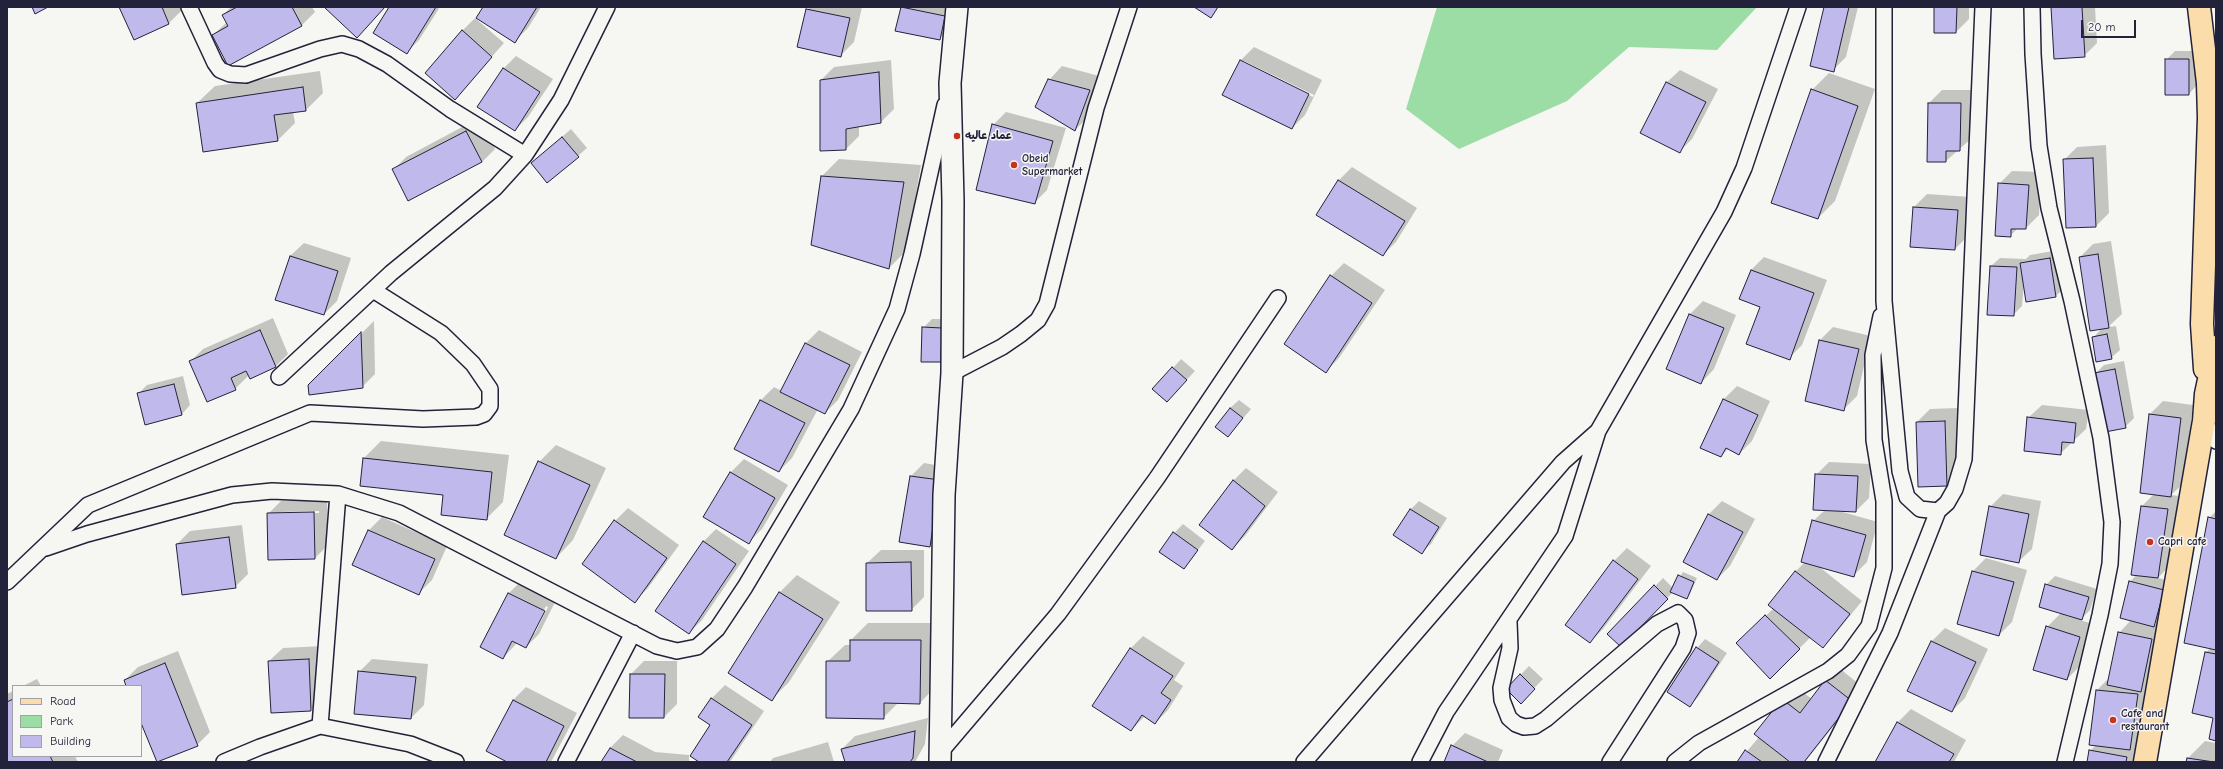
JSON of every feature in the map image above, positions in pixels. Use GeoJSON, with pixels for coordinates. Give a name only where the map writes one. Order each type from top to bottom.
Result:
{"type":"FeatureCollection","features":[{"type":"Feature","properties":{"kind":"main road"},"geometry":{"type":"LineString","coordinates":[[938,759],[944,495],[952,373],[953,201],[950,83],[957,7]]}},
{"type":"Feature","properties":{"kind":"main road"},"geometry":{"type":"LineString","coordinates":[[2145,762],[2204,421],[2206,394],[2202,324],[2209,118],[2208,83],[2199,7]]}},
{"type":"Feature","properties":{"kind":"main road"},"geometry":{"type":"LineString","coordinates":[[2206,394],[2216,346]]}},
{"type":"Feature","properties":{"kind":"street"},"geometry":{"type":"LineString","coordinates":[[189,7],[215,63],[220,70],[230,74],[246,75],[320,49],[342,44],[359,49],[387,64],[450,109],[525,155]]}},
{"type":"Feature","properties":{"kind":"street"},"geometry":{"type":"LineString","coordinates":[[279,377],[373,290],[495,188],[525,155],[561,100],[607,7]]}},
{"type":"Feature","properties":{"kind":"street"},"geometry":{"type":"LineString","coordinates":[[952,373],[1002,347],[1021,334],[1038,320],[1048,304],[1096,108],[1128,7]]}},
{"type":"Feature","properties":{"kind":"street"},"geometry":{"type":"LineString","coordinates":[[1420,762],[1446,712],[1509,622],[1565,536],[1598,431],[1684,279],[1724,212],[1744,168],[1798,7]]}},
{"type":"Feature","properties":{"kind":"street"},"geometry":{"type":"LineString","coordinates":[[1884,7],[1884,301],[1903,487],[1907,497],[1920,508],[1938,511]]}},
{"type":"Feature","properties":{"kind":"street"},"geometry":{"type":"LineString","coordinates":[[1826,762],[1890,633],[1938,511],[1947,503],[1955,489],[1964,459],[1983,7]]}},
{"type":"Feature","properties":{"kind":"street"},"geometry":{"type":"LineString","coordinates":[[2032,7],[2033,54],[2039,146],[2049,208],[2072,301],[2101,438],[2112,522],[2110,564],[2065,762]]}},
{"type":"Feature","properties":{"kind":"street"},"geometry":{"type":"LineString","coordinates":[[44,549],[87,534],[232,495],[272,491],[338,494],[399,513],[657,646],[678,651],[697,647],[717,629],[745,587],[822,458],[850,409],[897,309],[912,254],[950,83]]}},
{"type":"Feature","properties":{"kind":"street"},"geometry":{"type":"LineString","coordinates":[[7,582],[44,549],[88,505],[310,414],[423,420],[476,417],[484,414],[490,406],[490,389],[473,364],[441,333],[373,290]]}},
{"type":"Feature","properties":{"kind":"street"},"geometry":{"type":"LineString","coordinates":[[938,759],[1058,614],[1157,478],[1278,298]]}},
{"type":"Feature","properties":{"kind":"street"},"geometry":{"type":"LineString","coordinates":[[1675,762],[1699,743],[1828,671],[1848,655],[1869,626],[1884,568],[1884,501],[1874,440],[1873,355],[1884,301]]}},
{"type":"Feature","properties":{"kind":"street"},"geometry":{"type":"LineString","coordinates":[[2204,421],[2216,441]]}},
{"type":"Feature","properties":{"kind":"street"},"geometry":{"type":"LineString","coordinates":[[1304,762],[1558,468],[1598,431]]}},
{"type":"Feature","properties":{"kind":"street"},"geometry":{"type":"LineString","coordinates":[[320,726],[338,494]]}},
{"type":"Feature","properties":{"kind":"street"},"geometry":{"type":"LineString","coordinates":[[1509,622],[1510,648],[1501,688],[1502,700],[1509,718],[1516,724],[1524,727],[1535,726],[1546,719],[1657,624],[1678,613],[1685,620],[1688,633],[1683,648],[1610,762]]}},
{"type":"Feature","properties":{"kind":"street"},"geometry":{"type":"LineString","coordinates":[[566,762],[633,633]]}},
{"type":"Feature","properties":{"kind":"street"},"geometry":{"type":"LineString","coordinates":[[224,762],[260,747],[320,726],[410,744],[456,762]]}},
{"type":"Feature","properties":{"kind":"green space"},"geometry":{"type":"Polygon","coordinates":[[[1437,7],[1757,7],[1717,50],[1629,47],[1567,101],[1459,149],[1406,109],[1437,7]]]}},
{"type":"Feature","properties":{"kind":"building"},"geometry":{"type":"Polygon","coordinates":[[[32,7],[48,7],[35,14],[32,7]]]}},
{"type":"Feature","properties":{"kind":"building"},"geometry":{"type":"Polygon","coordinates":[[[119,7],[162,7],[169,24],[134,40],[119,7]]]}},
{"type":"Feature","properties":{"kind":"building"},"geometry":{"type":"Polygon","coordinates":[[[237,7],[292,7],[302,26],[228,66],[212,35],[228,26],[222,15],[237,7]]]}},
{"type":"Feature","properties":{"kind":"building"},"geometry":{"type":"Polygon","coordinates":[[[324,7],[385,7],[357,38],[324,7]]]}},
{"type":"Feature","properties":{"kind":"building"},"geometry":{"type":"Polygon","coordinates":[[[389,7],[436,7],[407,54],[373,33],[389,7]]]}},
{"type":"Feature","properties":{"kind":"building"},"geometry":{"type":"Polygon","coordinates":[[[483,7],[537,7],[515,43],[476,18],[483,7]]]}},
{"type":"Feature","properties":{"kind":"building"},"geometry":{"type":"Polygon","coordinates":[[[901,7],[945,16],[940,40],[895,31],[901,7]]]}},
{"type":"Feature","properties":{"kind":"building"},"geometry":{"type":"Polygon","coordinates":[[[1194,7],[1218,7],[1211,18],[1194,7]]]}},
{"type":"Feature","properties":{"kind":"building"},"geometry":{"type":"Polygon","coordinates":[[[1824,7],[1849,7],[1834,72],[1810,66],[1824,7]]]}},
{"type":"Feature","properties":{"kind":"building"},"geometry":{"type":"Polygon","coordinates":[[[1934,7],[1957,7],[1956,33],[1934,33],[1934,7]]]}},
{"type":"Feature","properties":{"kind":"building"},"geometry":{"type":"Polygon","coordinates":[[[2051,7],[2082,7],[2085,57],[2054,59],[2051,7]]]}},
{"type":"Feature","properties":{"kind":"building"},"geometry":{"type":"Polygon","coordinates":[[[806,9],[850,18],[841,57],[797,47],[806,9]]]}},
{"type":"Feature","properties":{"kind":"building"},"geometry":{"type":"Polygon","coordinates":[[[462,30],[492,57],[455,100],[425,73],[462,30]]]}},
{"type":"Feature","properties":{"kind":"building"},"geometry":{"type":"Polygon","coordinates":[[[2165,59],[2189,59],[2189,95],[2165,95],[2165,59]]]}},
{"type":"Feature","properties":{"kind":"building"},"geometry":{"type":"Polygon","coordinates":[[[1240,60],[1309,94],[1292,129],[1222,95],[1240,60]]]}},
{"type":"Feature","properties":{"kind":"building"},"geometry":{"type":"Polygon","coordinates":[[[503,68],[540,92],[515,131],[477,107],[503,68]]]}},
{"type":"Feature","properties":{"kind":"building"},"geometry":{"type":"Polygon","coordinates":[[[879,72],[881,123],[846,129],[846,150],[820,151],[820,80],[879,72]]]}},
{"type":"Feature","properties":{"kind":"building"},"geometry":{"type":"Polygon","coordinates":[[[1048,79],[1090,90],[1075,131],[1035,107],[1048,79]]]}},
{"type":"Feature","properties":{"kind":"building"},"geometry":{"type":"Polygon","coordinates":[[[1666,82],[1706,102],[1680,153],[1640,133],[1666,82]]]}},
{"type":"Feature","properties":{"kind":"building"},"geometry":{"type":"Polygon","coordinates":[[[303,87],[306,111],[274,115],[278,141],[203,152],[196,103],[303,87]]]}},
{"type":"Feature","properties":{"kind":"building"},"geometry":{"type":"Polygon","coordinates":[[[1811,89],[1858,106],[1818,219],[1771,203],[1811,89]]]}},
{"type":"Feature","properties":{"kind":"building"},"geometry":{"type":"Polygon","coordinates":[[[1928,103],[1961,103],[1960,151],[1946,151],[1946,162],[1927,162],[1928,103]]]}},
{"type":"Feature","properties":{"kind":"building","name":"Obeid Supermarket"},"geometry":{"type":"Polygon","coordinates":[[[992,124],[1053,141],[1035,204],[976,190],[992,124]]]}},
{"type":"Feature","properties":{"kind":"building"},"geometry":{"type":"Polygon","coordinates":[[[466,131],[482,162],[408,201],[392,169],[466,131]]]}},
{"type":"Feature","properties":{"kind":"building"},"geometry":{"type":"Polygon","coordinates":[[[562,137],[579,157],[547,183],[531,163],[562,137]]]}},
{"type":"Feature","properties":{"kind":"building"},"geometry":{"type":"Polygon","coordinates":[[[2093,158],[2096,227],[2066,228],[2063,159],[2093,158]]]}},
{"type":"Feature","properties":{"kind":"building"},"geometry":{"type":"Polygon","coordinates":[[[821,176],[904,182],[889,269],[811,245],[821,176]]]}},
{"type":"Feature","properties":{"kind":"building"},"geometry":{"type":"Polygon","coordinates":[[[1338,180],[1405,221],[1383,256],[1316,215],[1338,180]]]}},
{"type":"Feature","properties":{"kind":"building"},"geometry":{"type":"Polygon","coordinates":[[[1998,183],[2029,185],[2026,229],[2011,229],[2011,237],[1995,236],[1998,183]]]}},
{"type":"Feature","properties":{"kind":"building"},"geometry":{"type":"Polygon","coordinates":[[[1913,207],[1958,210],[1955,250],[1910,247],[1913,207]]]}},
{"type":"Feature","properties":{"kind":"building"},"geometry":{"type":"Polygon","coordinates":[[[2098,254],[2109,328],[2090,331],[2079,257],[2098,254]]]}},
{"type":"Feature","properties":{"kind":"building"},"geometry":{"type":"Polygon","coordinates":[[[290,256],[338,271],[324,315],[275,300],[290,256]]]}},
{"type":"Feature","properties":{"kind":"building"},"geometry":{"type":"Polygon","coordinates":[[[2050,258],[2056,297],[2026,302],[2020,263],[2050,258]]]}},
{"type":"Feature","properties":{"kind":"building"},"geometry":{"type":"Polygon","coordinates":[[[1990,266],[2017,267],[2014,316],[1987,315],[1990,266]]]}},
{"type":"Feature","properties":{"kind":"building"},"geometry":{"type":"Polygon","coordinates":[[[1751,270],[1814,293],[1790,360],[1746,344],[1760,307],[1739,299],[1751,270]]]}},
{"type":"Feature","properties":{"kind":"building"},"geometry":{"type":"Polygon","coordinates":[[[1330,275],[1372,303],[1326,373],[1284,344],[1330,275]]]}},
{"type":"Feature","properties":{"kind":"building"},"geometry":{"type":"Polygon","coordinates":[[[1689,314],[1724,328],[1701,384],[1666,369],[1689,314]]]}},
{"type":"Feature","properties":{"kind":"building"},"geometry":{"type":"Polygon","coordinates":[[[922,327],[942,328],[941,362],[921,362],[922,327]]]}},
{"type":"Feature","properties":{"kind":"building"},"geometry":{"type":"Polygon","coordinates":[[[260,330],[276,367],[250,379],[246,371],[231,378],[236,390],[207,402],[189,361],[260,330]]]}},
{"type":"Feature","properties":{"kind":"building"},"geometry":{"type":"Polygon","coordinates":[[[361,332],[363,388],[309,395],[308,385],[361,332]]]}},
{"type":"Feature","properties":{"kind":"building"},"geometry":{"type":"Polygon","coordinates":[[[2107,334],[2112,359],[2096,362],[2092,337],[2107,334]]]}},
{"type":"Feature","properties":{"kind":"building"},"geometry":{"type":"Polygon","coordinates":[[[1819,340],[1859,349],[1844,411],[1805,401],[1819,340]]]}},
{"type":"Feature","properties":{"kind":"building"},"geometry":{"type":"Polygon","coordinates":[[[805,343],[850,365],[825,414],[780,392],[805,343]]]}},
{"type":"Feature","properties":{"kind":"building"},"geometry":{"type":"Polygon","coordinates":[[[1172,367],[1187,380],[1167,402],[1152,389],[1172,367]]]}},
{"type":"Feature","properties":{"kind":"building"},"geometry":{"type":"Polygon","coordinates":[[[2115,369],[2126,428],[2105,432],[2094,373],[2115,369]]]}},
{"type":"Feature","properties":{"kind":"building"},"geometry":{"type":"Polygon","coordinates":[[[174,384],[182,415],[145,425],[137,393],[174,384]]]}},
{"type":"Feature","properties":{"kind":"building"},"geometry":{"type":"Polygon","coordinates":[[[1723,399],[1758,415],[1739,455],[1726,448],[1721,457],[1700,448],[1723,399]]]}},
{"type":"Feature","properties":{"kind":"building"},"geometry":{"type":"Polygon","coordinates":[[[760,400],[805,423],[779,472],[734,449],[760,400]]]}},
{"type":"Feature","properties":{"kind":"building"},"geometry":{"type":"Polygon","coordinates":[[[1230,408],[1243,418],[1228,437],[1215,427],[1230,408]]]}},
{"type":"Feature","properties":{"kind":"building"},"geometry":{"type":"Polygon","coordinates":[[[2149,414],[2181,418],[2171,497],[2140,493],[2149,414]]]}},
{"type":"Feature","properties":{"kind":"building"},"geometry":{"type":"Polygon","coordinates":[[[2027,417],[2076,423],[2074,443],[2062,442],[2061,455],[2024,451],[2027,417]]]}},
{"type":"Feature","properties":{"kind":"building"},"geometry":{"type":"Polygon","coordinates":[[[1945,421],[1947,486],[1918,487],[1916,422],[1945,421]]]}},
{"type":"Feature","properties":{"kind":"building"},"geometry":{"type":"Polygon","coordinates":[[[363,458],[492,472],[487,520],[441,515],[443,495],[360,486],[363,458]]]}},
{"type":"Feature","properties":{"kind":"building"},"geometry":{"type":"Polygon","coordinates":[[[538,461],[590,485],[556,559],[504,535],[538,461]]]}},
{"type":"Feature","properties":{"kind":"building"},"geometry":{"type":"Polygon","coordinates":[[[730,472],[775,498],[749,544],[703,517],[730,472]]]}},
{"type":"Feature","properties":{"kind":"building"},"geometry":{"type":"Polygon","coordinates":[[[1815,474],[1858,476],[1856,512],[1813,510],[1815,474]]]}},
{"type":"Feature","properties":{"kind":"building"},"geometry":{"type":"Polygon","coordinates":[[[910,476],[940,480],[930,547],[899,542],[910,476]]]}},
{"type":"Feature","properties":{"kind":"building"},"geometry":{"type":"Polygon","coordinates":[[[1233,480],[1265,506],[1232,550],[1199,525],[1233,480]]]}},
{"type":"Feature","properties":{"kind":"building"},"geometry":{"type":"Polygon","coordinates":[[[1989,506],[2029,514],[2019,563],[1980,555],[1989,506]]]}},
{"type":"Feature","properties":{"kind":"building","name":"Capri cafe"},"geometry":{"type":"Polygon","coordinates":[[[2141,506],[2168,509],[2158,578],[2131,575],[2141,506]]]}},
{"type":"Feature","properties":{"kind":"building"},"geometry":{"type":"Polygon","coordinates":[[[1410,509],[1439,527],[1422,554],[1393,535],[1410,509]]]}},
{"type":"Feature","properties":{"kind":"building"},"geometry":{"type":"Polygon","coordinates":[[[314,512],[315,559],[268,560],[267,513],[314,512]]]}},
{"type":"Feature","properties":{"kind":"building"},"geometry":{"type":"Polygon","coordinates":[[[1708,514],[1743,532],[1717,580],[1683,562],[1708,514]]]}},
{"type":"Feature","properties":{"kind":"building"},"geometry":{"type":"Polygon","coordinates":[[[2208,517],[2216,519],[2216,650],[2184,643],[2208,517]]]}},
{"type":"Feature","properties":{"kind":"building"},"geometry":{"type":"Polygon","coordinates":[[[614,520],[667,558],[635,603],[582,564],[614,520]]]}},
{"type":"Feature","properties":{"kind":"building"},"geometry":{"type":"Polygon","coordinates":[[[1812,520],[1866,535],[1854,577],[1801,562],[1812,520]]]}},
{"type":"Feature","properties":{"kind":"building"},"geometry":{"type":"Polygon","coordinates":[[[368,530],[435,559],[419,595],[352,565],[368,530]]]}},
{"type":"Feature","properties":{"kind":"building"},"geometry":{"type":"Polygon","coordinates":[[[1173,532],[1198,550],[1184,569],[1159,552],[1173,532]]]}},
{"type":"Feature","properties":{"kind":"building"},"geometry":{"type":"Polygon","coordinates":[[[229,537],[236,588],[182,595],[176,544],[229,537]]]}},
{"type":"Feature","properties":{"kind":"building"},"geometry":{"type":"Polygon","coordinates":[[[703,541],[736,564],[689,634],[655,611],[703,541]]]}},
{"type":"Feature","properties":{"kind":"building"},"geometry":{"type":"Polygon","coordinates":[[[1613,560],[1638,579],[1590,643],[1565,625],[1613,560]]]}},
{"type":"Feature","properties":{"kind":"building"},"geometry":{"type":"Polygon","coordinates":[[[911,562],[912,611],[866,611],[866,563],[911,562]]]}},
{"type":"Feature","properties":{"kind":"building"},"geometry":{"type":"Polygon","coordinates":[[[1795,571],[1850,614],[1823,648],[1768,605],[1795,571]]]}},
{"type":"Feature","properties":{"kind":"building"},"geometry":{"type":"Polygon","coordinates":[[[1972,571],[2014,582],[1999,636],[1957,624],[1972,571]]]}},
{"type":"Feature","properties":{"kind":"building"},"geometry":{"type":"Polygon","coordinates":[[[1678,575],[1694,582],[1687,599],[1670,592],[1678,575]]]}},
{"type":"Feature","properties":{"kind":"building"},"geometry":{"type":"Polygon","coordinates":[[[2129,581],[2164,590],[2154,627],[2120,618],[2129,581]]]}},
{"type":"Feature","properties":{"kind":"building"},"geometry":{"type":"Polygon","coordinates":[[[2045,584],[2089,597],[2082,620],[2039,607],[2045,584]]]}},
{"type":"Feature","properties":{"kind":"building"},"geometry":{"type":"Polygon","coordinates":[[[1654,585],[1668,599],[1621,647],[1607,634],[1654,585]]]}},
{"type":"Feature","properties":{"kind":"building"},"geometry":{"type":"Polygon","coordinates":[[[779,592],[823,619],[772,701],[728,673],[779,592]]]}},
{"type":"Feature","properties":{"kind":"building"},"geometry":{"type":"Polygon","coordinates":[[[508,593],[545,611],[526,648],[512,641],[503,659],[480,647],[508,593]]]}},
{"type":"Feature","properties":{"kind":"building"},"geometry":{"type":"Polygon","coordinates":[[[1765,615],[1800,649],[1770,679],[1736,643],[1765,615]]]}},
{"type":"Feature","properties":{"kind":"building"},"geometry":{"type":"Polygon","coordinates":[[[2046,626],[2080,637],[2067,680],[2033,670],[2046,626]]]}},
{"type":"Feature","properties":{"kind":"building"},"geometry":{"type":"Polygon","coordinates":[[[2118,632],[2152,639],[2141,692],[2107,685],[2118,632]]]}},
{"type":"Feature","properties":{"kind":"building"},"geometry":{"type":"Polygon","coordinates":[[[850,640],[921,640],[920,704],[884,703],[884,719],[826,718],[826,661],[850,661],[850,640]]]}},
{"type":"Feature","properties":{"kind":"building"},"geometry":{"type":"Polygon","coordinates":[[[1931,641],[1976,662],[1952,712],[1907,691],[1931,641]]]}},
{"type":"Feature","properties":{"kind":"building"},"geometry":{"type":"Polygon","coordinates":[[[1696,647],[1719,662],[1690,707],[1667,692],[1696,647]]]}},
{"type":"Feature","properties":{"kind":"building"},"geometry":{"type":"Polygon","coordinates":[[[1130,648],[1173,676],[1161,693],[1171,700],[1155,724],[1142,715],[1131,731],[1092,706],[1130,648]]]}},
{"type":"Feature","properties":{"kind":"building"},"geometry":{"type":"Polygon","coordinates":[[[2205,652],[2216,654],[2216,741],[2209,739],[2213,718],[2192,713],[2205,652]]]}},
{"type":"Feature","properties":{"kind":"building"},"geometry":{"type":"Polygon","coordinates":[[[309,659],[311,711],[271,713],[268,661],[309,659]]]}},
{"type":"Feature","properties":{"kind":"building"},"geometry":{"type":"Polygon","coordinates":[[[165,663],[198,746],[157,762],[142,725],[142,685],[126,685],[124,680],[165,663]]]}},
{"type":"Feature","properties":{"kind":"building"},"geometry":{"type":"Polygon","coordinates":[[[358,671],[416,677],[411,719],[354,714],[358,671]]]}},
{"type":"Feature","properties":{"kind":"building"},"geometry":{"type":"Polygon","coordinates":[[[630,674],[665,674],[664,718],[629,718],[630,674]]]}},
{"type":"Feature","properties":{"kind":"building"},"geometry":{"type":"Polygon","coordinates":[[[1520,674],[1535,689],[1521,704],[1506,689],[1520,674]]]}},
{"type":"Feature","properties":{"kind":"building"},"geometry":{"type":"Polygon","coordinates":[[[1825,680],[1852,701],[1804,762],[1790,762],[1754,734],[1782,699],[1800,713],[1825,680]]]}},
{"type":"Feature","properties":{"kind":"building","name":"Cafe and restaurant"},"geometry":{"type":"Polygon","coordinates":[[[2096,690],[2138,694],[2130,750],[2089,745],[2096,690]]]}},
{"type":"Feature","properties":{"kind":"building"},"geometry":{"type":"Polygon","coordinates":[[[711,698],[752,725],[727,762],[699,762],[690,756],[710,725],[698,717],[711,698]]]}},
{"type":"Feature","properties":{"kind":"building"},"geometry":{"type":"Polygon","coordinates":[[[12,700],[12,757],[50,757],[53,762],[7,762],[7,702],[12,700]]]}},
{"type":"Feature","properties":{"kind":"building"},"geometry":{"type":"Polygon","coordinates":[[[513,700],[564,726],[546,762],[507,762],[486,751],[513,700]]]}},
{"type":"Feature","properties":{"kind":"building"},"geometry":{"type":"Polygon","coordinates":[[[1897,722],[1954,754],[1949,762],[1875,762],[1897,722]]]}},
{"type":"Feature","properties":{"kind":"building"},"geometry":{"type":"Polygon","coordinates":[[[915,731],[913,758],[910,762],[845,762],[841,749],[915,731]]]}},
{"type":"Feature","properties":{"kind":"building"},"geometry":{"type":"Polygon","coordinates":[[[1451,745],[1488,762],[1444,762],[1451,745]]]}},
{"type":"Feature","properties":{"kind":"building"},"geometry":{"type":"Polygon","coordinates":[[[610,748],[637,762],[601,762],[610,748]]]}},
{"type":"Feature","properties":{"kind":"building"},"geometry":{"type":"Polygon","coordinates":[[[1745,750],[1762,762],[1737,762],[1745,750]]]}},
{"type":"Feature","properties":{"kind":"building"},"geometry":{"type":"Polygon","coordinates":[[[2089,750],[2127,757],[2126,762],[2087,762],[2089,750]]]}},
{"type":"Feature","properties":{"kind":"building"},"geometry":{"type":"Polygon","coordinates":[[[2187,758],[2214,762],[2186,762],[2187,758]]]}},
{"type":"Feature","properties":{"kind":"place","name":"عماد عاليه"},"geometry":{"type":"Point","coordinates":[957,136]}},
{"type":"Feature","properties":{"kind":"place","name":"Obeid Supermarket"},"geometry":{"type":"Point","coordinates":[1014,165]}},
{"type":"Feature","properties":{"kind":"place","name":"Capri cafe"},"geometry":{"type":"Point","coordinates":[2150,542]}},
{"type":"Feature","properties":{"kind":"place","name":"Cafe and restaurant"},"geometry":{"type":"Point","coordinates":[2113,720]}}]}
